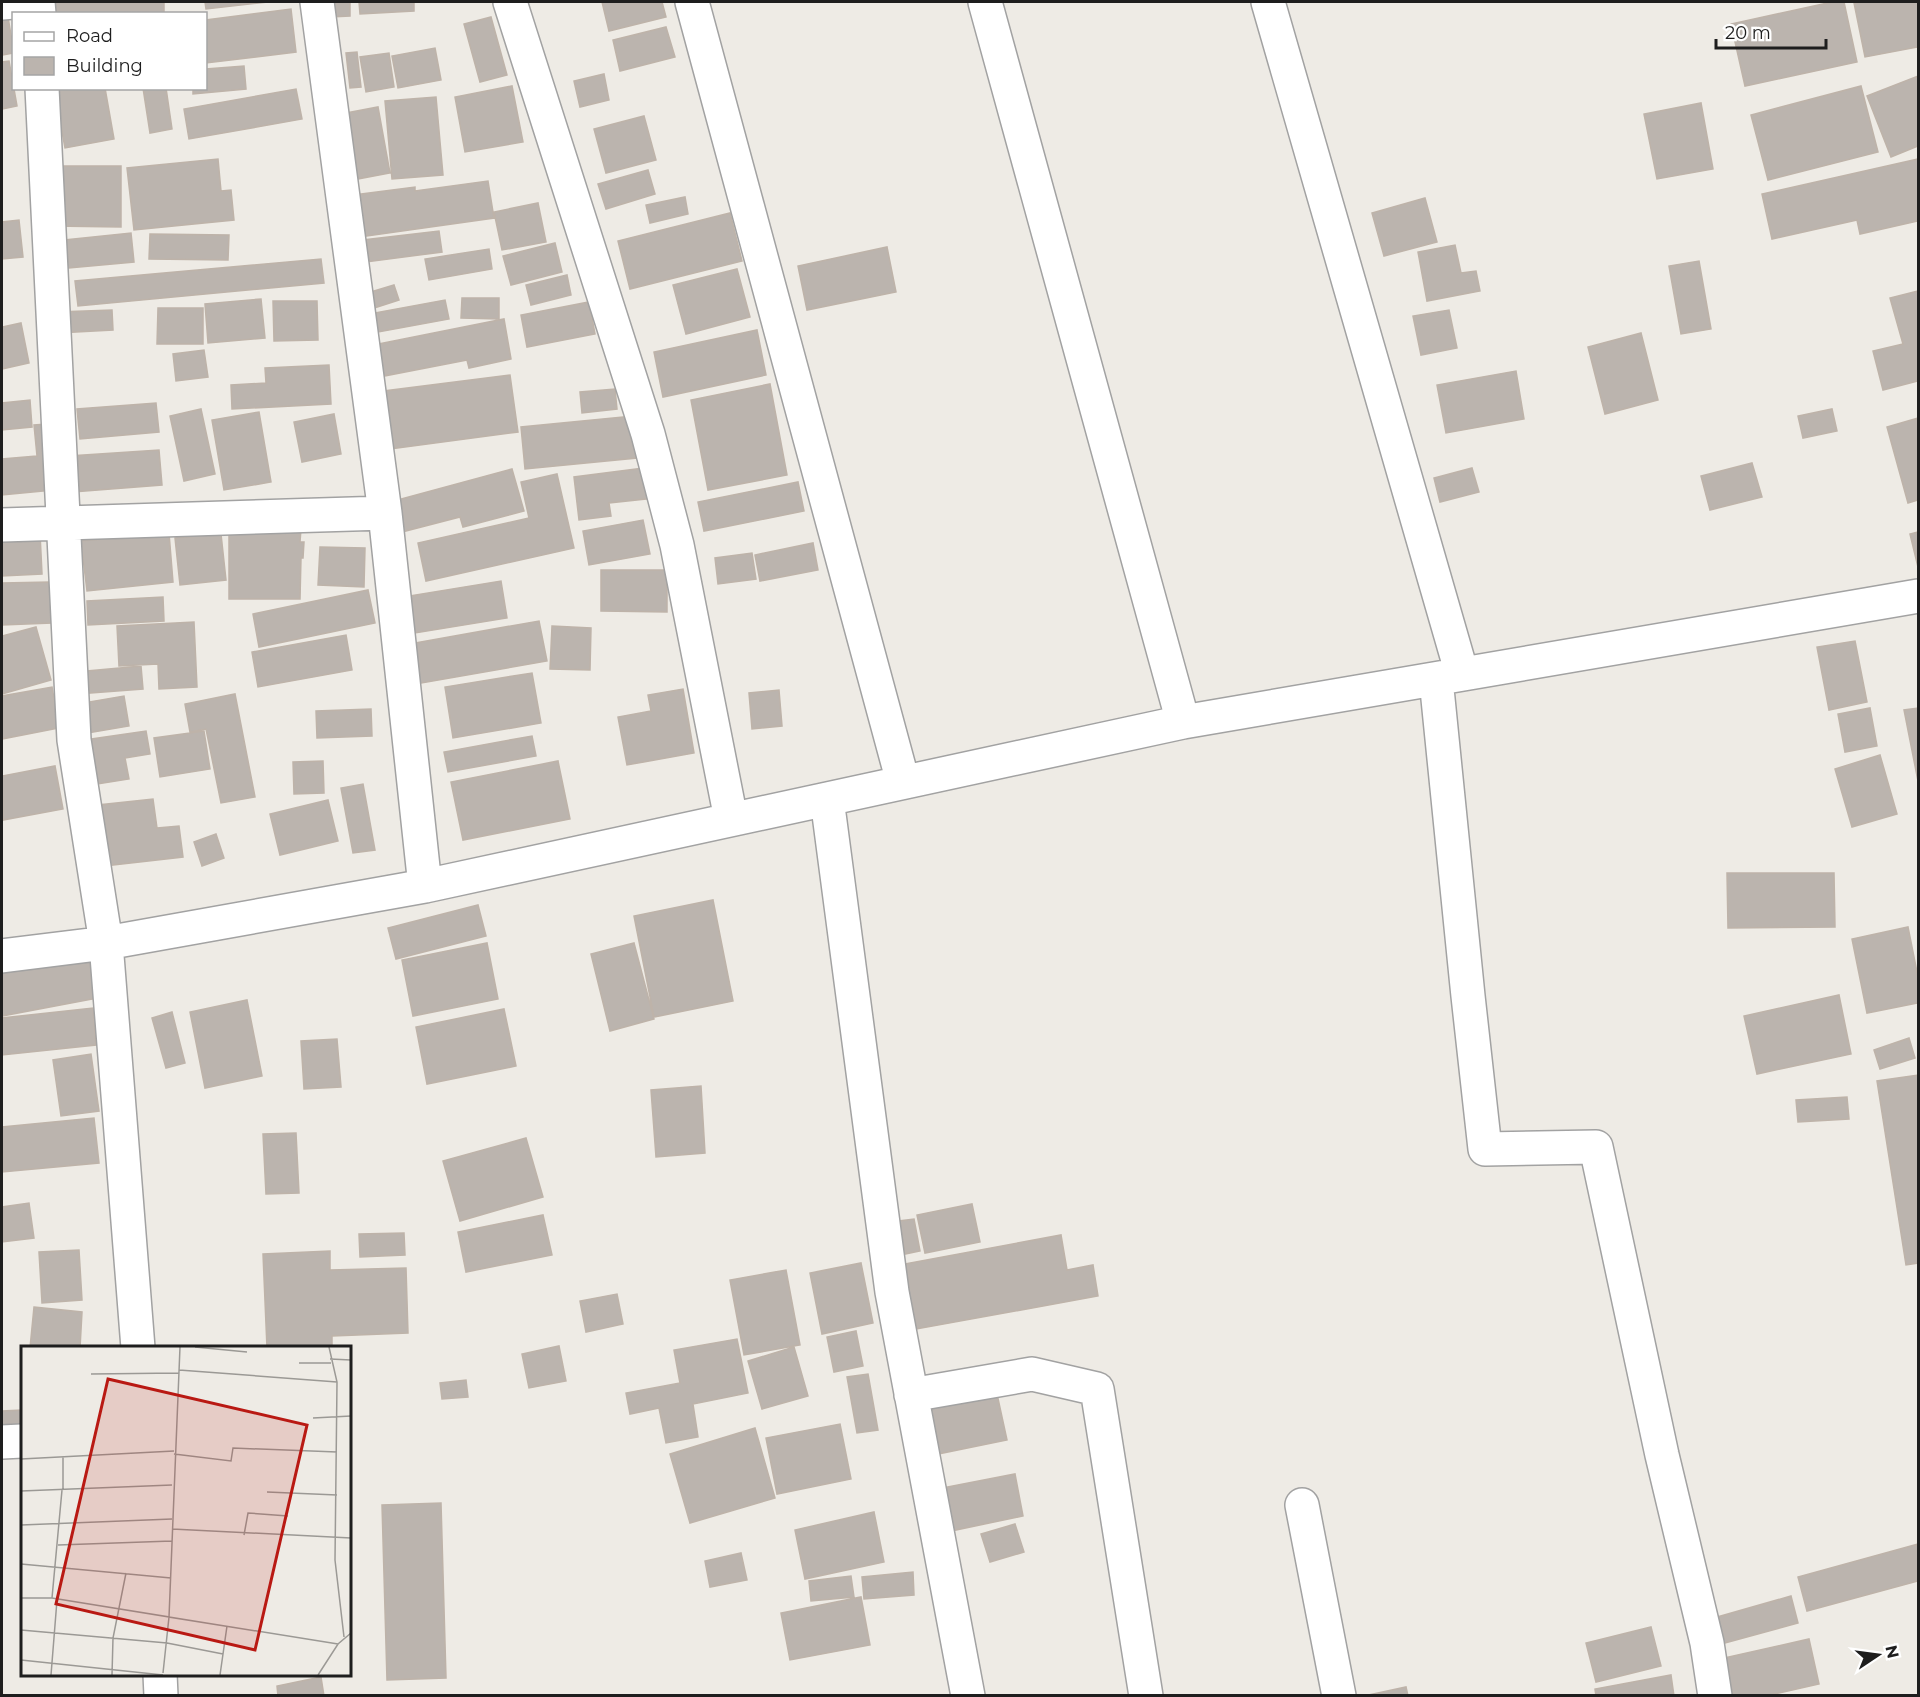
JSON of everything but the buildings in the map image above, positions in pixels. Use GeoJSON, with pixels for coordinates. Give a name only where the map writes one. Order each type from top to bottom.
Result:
{"type":"FeatureCollection","features":[{"type":"Feature","properties":{"kind":"street"},"geometry":{"type":"LineString","coordinates":[[2,3],[14,2]]}},
{"type":"Feature","properties":{"kind":"street"},"geometry":{"type":"LineString","coordinates":[[317,2],[385,513],[425,886]]}},
{"type":"Feature","properties":{"kind":"street"},"geometry":{"type":"LineString","coordinates":[[510,2],[648,434],[677,545],[731,819]]}},
{"type":"Feature","properties":{"kind":"street"},"geometry":{"type":"LineString","coordinates":[[692,2],[903,782]]}},
{"type":"Feature","properties":{"kind":"street"},"geometry":{"type":"LineString","coordinates":[[985,2],[1183,722]]}},
{"type":"Feature","properties":{"kind":"street"},"geometry":{"type":"LineString","coordinates":[[1268,2],[1449,677],[1468,996],[1485,1149],[1596,1147],[1660,1444],[1707,1642],[1715,1695]]}},
{"type":"Feature","properties":{"kind":"street"},"geometry":{"type":"LineString","coordinates":[[42,90],[74,740],[106,943],[138,1346]]}},
{"type":"Feature","properties":{"kind":"street"},"geometry":{"type":"LineString","coordinates":[[2,525],[385,513]]}},
{"type":"Feature","properties":{"kind":"street"},"geometry":{"type":"LineString","coordinates":[[2,956],[106,943],[425,886],[1183,722],[1918,596]]}},
{"type":"Feature","properties":{"kind":"street"},"geometry":{"type":"LineString","coordinates":[[827,798],[892,1292],[968,1695]]}},
{"type":"Feature","properties":{"kind":"street"},"geometry":{"type":"LineString","coordinates":[[911,1395],[1032,1374],[1097,1389],[1146,1695]]}},
{"type":"Feature","properties":{"kind":"street"},"geometry":{"type":"LineString","coordinates":[[2,1442],[21,1440]]}},
{"type":"Feature","properties":{"kind":"street"},"geometry":{"type":"LineString","coordinates":[[1302,1505],[1338,1695]]}},
{"type":"Feature","properties":{"kind":"street"},"geometry":{"type":"LineString","coordinates":[[160,1676],[161,1695]]}}]}
